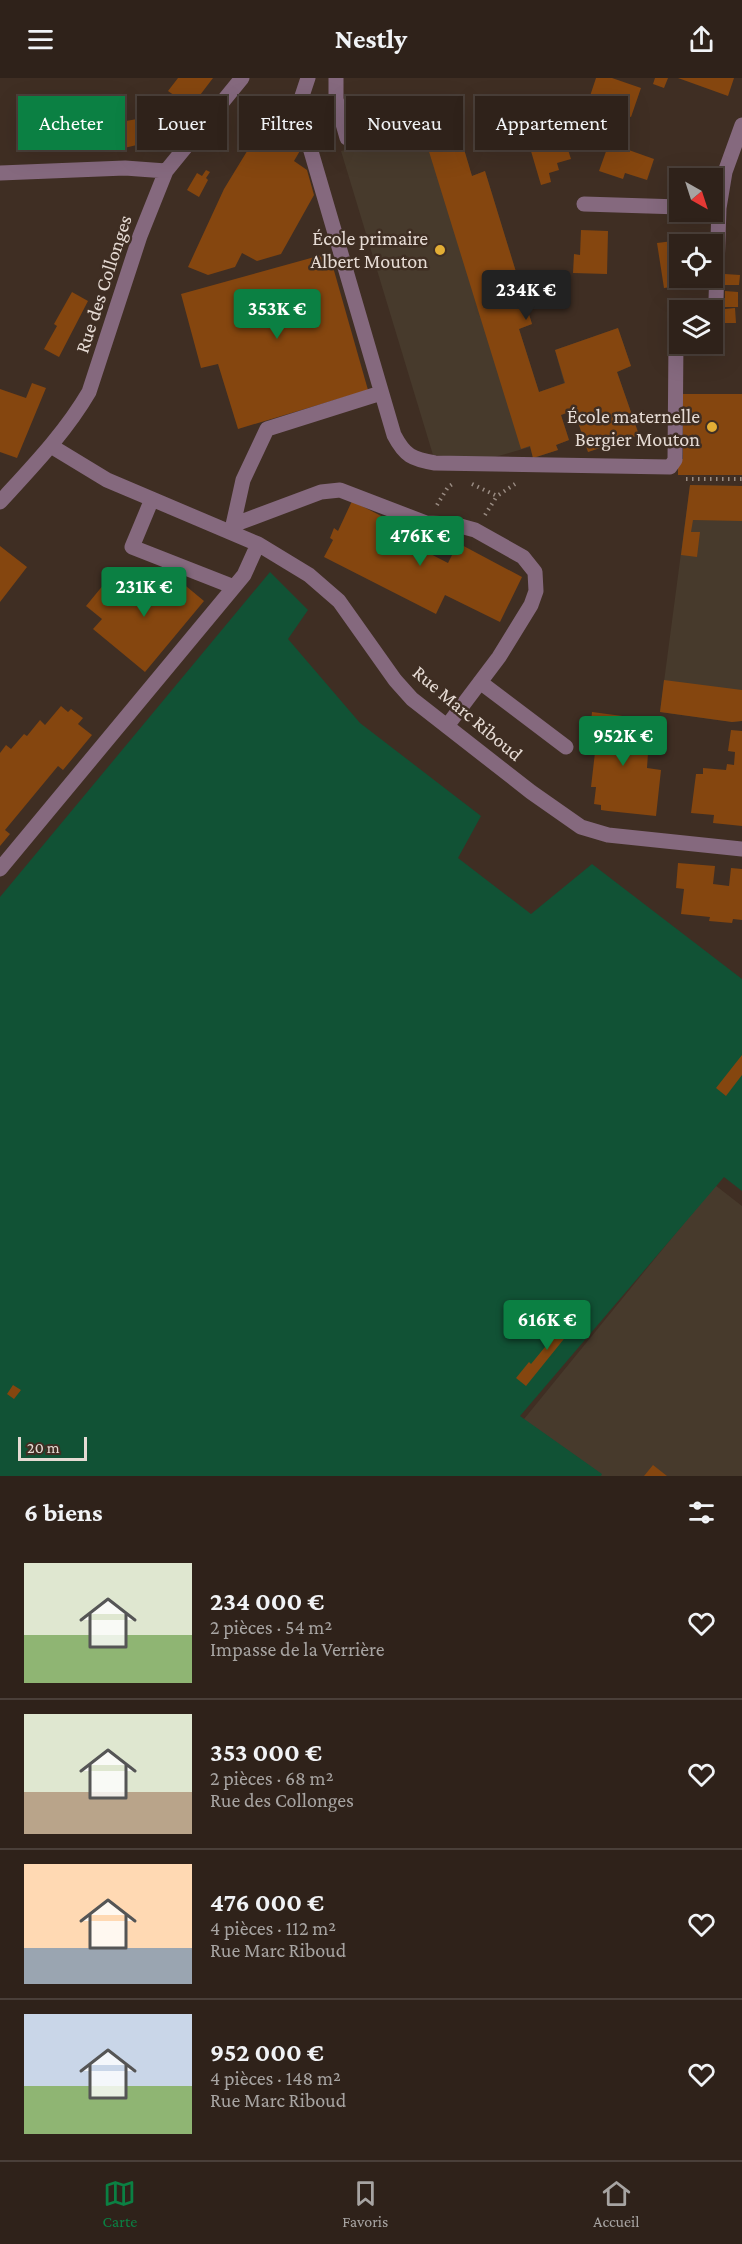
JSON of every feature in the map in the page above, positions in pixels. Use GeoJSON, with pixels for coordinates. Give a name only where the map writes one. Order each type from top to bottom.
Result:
{"type":"FeatureCollection","features":[{"type":"Feature","properties":{"kind":"street","name":"Rue des Collonges"},"geometry":{"type":"LineString","coordinates":[[0,502],[51,446],[89,392],[140,236],[166,171],[242,78]]}},
{"type":"Feature","properties":{"kind":"street"},"geometry":{"type":"LineString","coordinates":[[308,78],[302,96],[301,117],[381,393],[394,435],[402,450],[417,460],[471,464],[670,467],[675,460],[676,354]]}},
{"type":"Feature","properties":{"kind":"street"},"geometry":{"type":"LineString","coordinates":[[336,78],[336,99],[346,134]]}},
{"type":"Feature","properties":{"kind":"street"},"geometry":{"type":"LineString","coordinates":[[723,180],[742,125]]}},
{"type":"Feature","properties":{"kind":"street"},"geometry":{"type":"LineString","coordinates":[[0,173],[125,168],[166,171]]}},
{"type":"Feature","properties":{"kind":"street"},"geometry":{"type":"LineString","coordinates":[[584,204],[669,207]]}},
{"type":"Feature","properties":{"kind":"street"},"geometry":{"type":"LineString","coordinates":[[716,222],[717,300]]}},
{"type":"Feature","properties":{"kind":"street"},"geometry":{"type":"LineString","coordinates":[[232,528],[243,480],[267,429],[381,393]]}},
{"type":"Feature","properties":{"kind":"street","name":"Rue Marc Riboud"},"geometry":{"type":"LineString","coordinates":[[51,446],[107,480],[232,528],[309,575],[339,601],[402,689],[447,726],[581,827],[608,835],[742,849]]}},
{"type":"Feature","properties":{"kind":"street"},"geometry":{"type":"LineString","coordinates":[[232,528],[321,492],[340,490],[426,523],[453,525],[475,530],[523,557],[535,572],[536,591],[531,605],[480,682],[447,726]]}},
{"type":"Feature","properties":{"kind":"street"},"geometry":{"type":"LineString","coordinates":[[152,499],[132,547],[234,587]]}},
{"type":"Feature","properties":{"kind":"street"},"geometry":{"type":"LineString","coordinates":[[0,869],[244,575],[258,544]]}},
{"type":"Feature","properties":{"kind":"street"},"geometry":{"type":"LineString","coordinates":[[480,682],[566,747]]}},
{"type":"Feature","properties":{"kind":"shaded area","name":"École primaire Albert Mouton"},"geometry":{"type":"Polygon","coordinates":[[[463,146],[472,176],[485,171],[532,324],[519,329],[539,392],[564,383],[555,350],[618,328],[631,366],[617,372],[639,435],[588,452],[574,411],[561,415],[569,440],[556,445],[558,450],[533,458],[530,447],[484,460],[433,455],[341,151],[463,150],[463,146]]]}},
{"type":"Feature","properties":{"kind":"shaded area"},"geometry":{"type":"Polygon","coordinates":[[[690,485],[742,486],[742,721],[732,722],[660,712],[690,485]]]}},
{"type":"Feature","properties":{"kind":"shaded area"},"geometry":{"type":"Polygon","coordinates":[[[715,1185],[742,1206],[742,1476],[582,1476],[520,1424],[715,1185]]]}},
{"type":"Feature","properties":{"kind":"green space"},"geometry":{"type":"Polygon","coordinates":[[[270,572],[308,610],[288,639],[360,723],[481,816],[458,858],[531,914],[592,864],[742,979],[742,1191],[724,1177],[520,1416],[602,1474],[601,1476],[0,1476],[0,897],[270,572]]]}},
{"type":"Feature","properties":{"kind":"building"},"geometry":{"type":"Polygon","coordinates":[[[178,78],[213,78],[199,96],[175,96],[168,91],[178,78]]]}},
{"type":"Feature","properties":{"kind":"building"},"geometry":{"type":"Polygon","coordinates":[[[596,78],[612,78],[641,88],[631,117],[628,116],[628,96],[590,96],[596,78]]]}},
{"type":"Feature","properties":{"kind":"building"},"geometry":{"type":"Polygon","coordinates":[[[655,78],[668,78],[664,88],[653,84],[655,78]]]}},
{"type":"Feature","properties":{"kind":"building"},"geometry":{"type":"Polygon","coordinates":[[[678,78],[734,78],[728,96],[678,78]]]}},
{"type":"Feature","properties":{"kind":"building"},"geometry":{"type":"Polygon","coordinates":[[[137,119],[137,145],[125,148],[125,121],[137,119]]]}},
{"type":"Feature","properties":{"kind":"building"},"geometry":{"type":"Polygon","coordinates":[[[463,146],[472,176],[485,171],[532,324],[519,329],[539,392],[565,383],[555,350],[618,328],[631,366],[617,372],[639,435],[588,452],[574,410],[561,415],[569,440],[556,445],[558,450],[533,458],[530,446],[521,449],[428,150],[463,150],[463,146]]]}},
{"type":"Feature","properties":{"kind":"building"},"geometry":{"type":"Polygon","coordinates":[[[248,150],[300,150],[294,161],[307,170],[314,195],[281,254],[257,261],[242,253],[235,267],[208,275],[188,267],[224,189],[248,150]]]}},
{"type":"Feature","properties":{"kind":"building"},"geometry":{"type":"Polygon","coordinates":[[[531,150],[568,150],[571,159],[557,163],[559,170],[549,173],[551,182],[541,185],[531,150]]]}},
{"type":"Feature","properties":{"kind":"building"},"geometry":{"type":"Polygon","coordinates":[[[606,150],[628,150],[654,159],[647,180],[625,173],[623,179],[599,171],[606,150]]]}},
{"type":"Feature","properties":{"kind":"building"},"geometry":{"type":"Polygon","coordinates":[[[206,170],[210,172],[206,178],[208,180],[199,197],[187,190],[197,173],[202,176],[206,170]]]}},
{"type":"Feature","properties":{"kind":"building"},"geometry":{"type":"Polygon","coordinates":[[[581,230],[608,231],[607,274],[573,273],[574,254],[580,255],[581,230]]]}},
{"type":"Feature","properties":{"kind":"building"},"geometry":{"type":"Polygon","coordinates":[[[669,242],[669,287],[664,288],[657,243],[669,242]]]}},
{"type":"Feature","properties":{"kind":"building"},"geometry":{"type":"Polygon","coordinates":[[[329,253],[368,390],[238,429],[218,364],[201,368],[181,294],[329,253]]]}},
{"type":"Feature","properties":{"kind":"building"},"geometry":{"type":"Polygon","coordinates":[[[725,274],[740,275],[739,285],[725,285],[725,274]]]}},
{"type":"Feature","properties":{"kind":"building"},"geometry":{"type":"Polygon","coordinates":[[[725,291],[738,292],[738,307],[725,307],[725,291]]]}},
{"type":"Feature","properties":{"kind":"building"},"geometry":{"type":"Polygon","coordinates":[[[72,292],[88,301],[59,357],[44,349],[57,326],[54,324],[72,292]]]}},
{"type":"Feature","properties":{"kind":"building"},"geometry":{"type":"Polygon","coordinates":[[[735,308],[736,323],[725,323],[725,309],[735,308]]]}},
{"type":"Feature","properties":{"kind":"building"},"geometry":{"type":"Polygon","coordinates":[[[32,383],[46,388],[17,458],[0,452],[0,389],[26,398],[32,383]]]}},
{"type":"Feature","properties":{"kind":"building","name":"École maternelle Bergier Mouton"},"geometry":{"type":"Polygon","coordinates":[[[683,394],[742,394],[742,475],[678,475],[678,459],[683,459],[683,394]]]}},
{"type":"Feature","properties":{"kind":"building"},"geometry":{"type":"Polygon","coordinates":[[[690,485],[742,486],[742,521],[693,520],[691,532],[700,532],[697,557],[681,555],[690,485]]]}},
{"type":"Feature","properties":{"kind":"building"},"geometry":{"type":"Polygon","coordinates":[[[352,501],[391,521],[386,531],[448,563],[458,543],[522,577],[500,622],[445,595],[436,614],[324,557],[333,540],[330,538],[334,528],[338,531],[352,501]]]}},
{"type":"Feature","properties":{"kind":"building"},"geometry":{"type":"Polygon","coordinates":[[[0,546],[27,567],[0,602],[0,546]]]}},
{"type":"Feature","properties":{"kind":"building"},"geometry":{"type":"Polygon","coordinates":[[[169,572],[204,601],[145,672],[93,629],[102,619],[86,606],[109,578],[142,605],[169,572]]]}},
{"type":"Feature","properties":{"kind":"building"},"geometry":{"type":"Polygon","coordinates":[[[664,680],[742,690],[742,721],[732,722],[660,712],[664,680]]]}},
{"type":"Feature","properties":{"kind":"building"},"geometry":{"type":"Polygon","coordinates":[[[61,706],[68,712],[71,709],[83,718],[78,724],[92,735],[63,770],[58,766],[5,830],[10,834],[0,846],[0,753],[6,745],[11,749],[24,734],[27,736],[40,720],[45,725],[61,706]]]}},
{"type":"Feature","properties":{"kind":"building"},"geometry":{"type":"Polygon","coordinates":[[[592,712],[645,719],[641,752],[648,753],[647,768],[661,770],[656,816],[601,810],[601,805],[594,804],[596,787],[591,787],[597,735],[590,734],[592,712]]]}},
{"type":"Feature","properties":{"kind":"building"},"geometry":{"type":"Polygon","coordinates":[[[731,730],[742,731],[742,826],[713,823],[714,815],[691,813],[696,774],[703,774],[703,768],[726,770],[727,764],[734,765],[735,752],[728,751],[731,730]]]}},
{"type":"Feature","properties":{"kind":"building"},"geometry":{"type":"Polygon","coordinates":[[[678,863],[715,866],[713,884],[729,886],[731,868],[742,869],[742,920],[733,919],[732,923],[709,921],[710,917],[681,914],[684,889],[676,888],[678,863]]]}},
{"type":"Feature","properties":{"kind":"building"},"geometry":{"type":"Polygon","coordinates":[[[742,1055],[742,1075],[726,1096],[716,1088],[742,1055]]]}},
{"type":"Feature","properties":{"kind":"building"},"geometry":{"type":"Polygon","coordinates":[[[573,1313],[580,1319],[526,1386],[516,1378],[529,1362],[531,1364],[573,1313]]]}},
{"type":"Feature","properties":{"kind":"building"},"geometry":{"type":"Polygon","coordinates":[[[13,1385],[21,1390],[14,1399],[7,1394],[13,1385]]]}},
{"type":"Feature","properties":{"kind":"building"},"geometry":{"type":"Polygon","coordinates":[[[653,1465],[667,1476],[644,1476],[653,1465]]]}},
{"type":"Feature","properties":{"kind":"place","name":"École primaire Albert Mouton"},"geometry":{"type":"Point","coordinates":[440,250]}},
{"type":"Feature","properties":{"kind":"place","name":"École maternelle Bergier Mouton"},"geometry":{"type":"Point","coordinates":[712,427]}}]}
